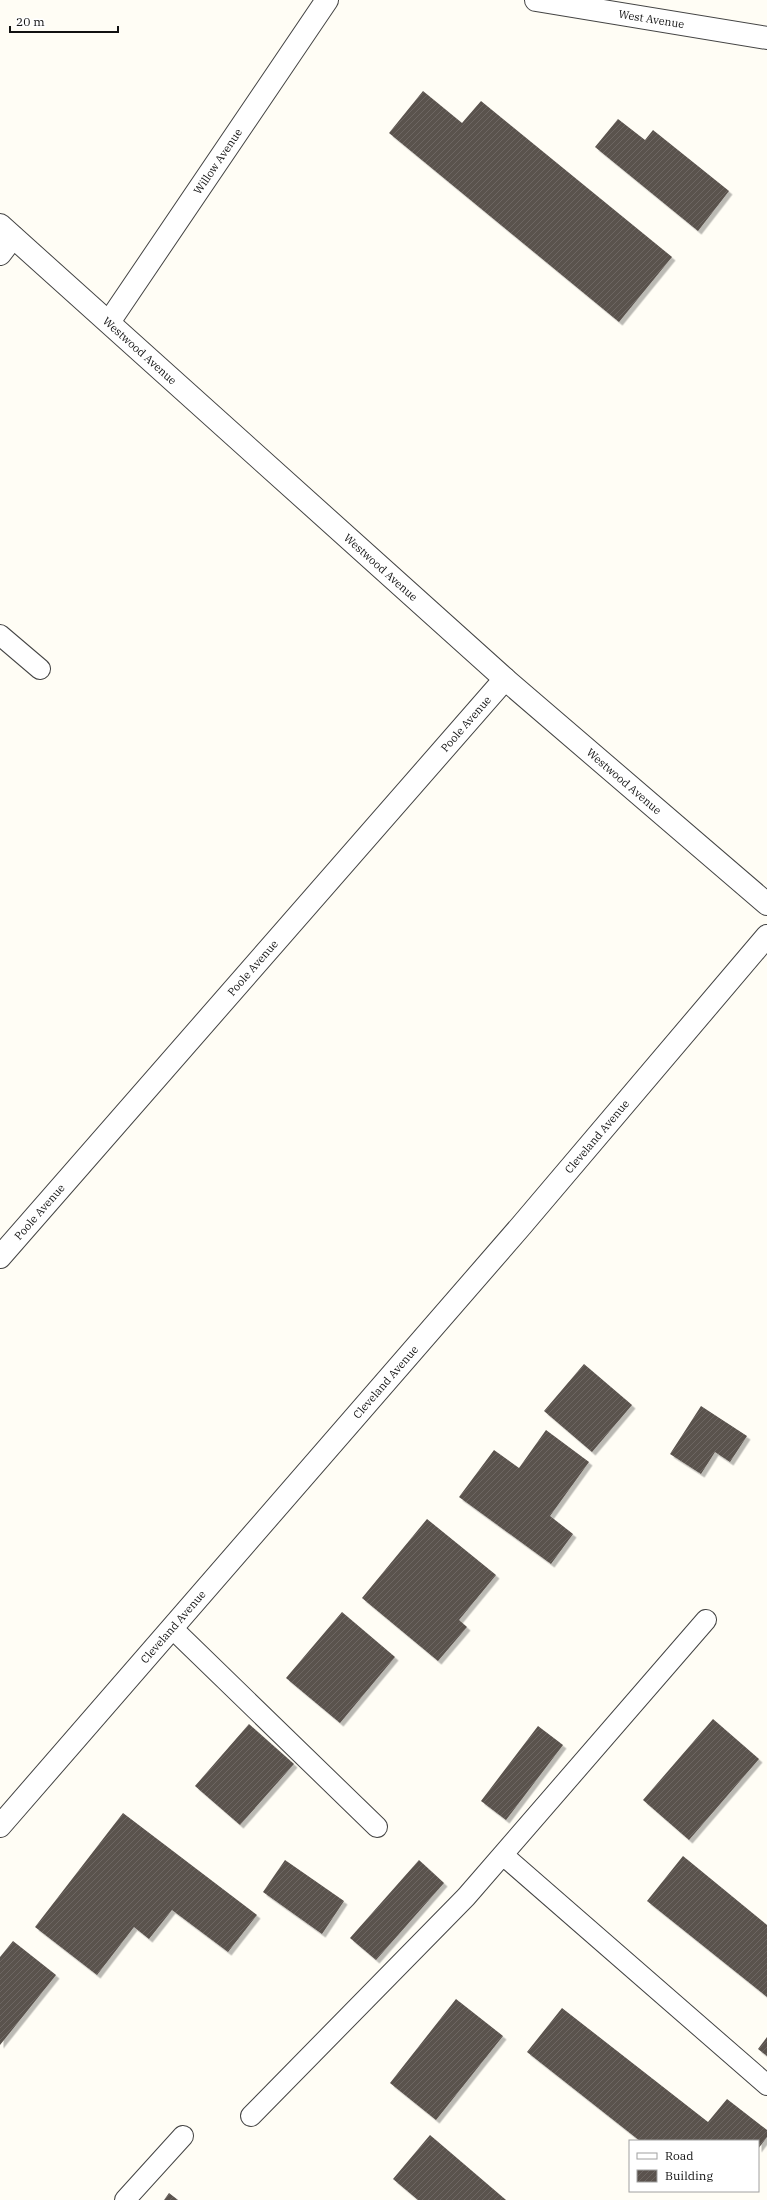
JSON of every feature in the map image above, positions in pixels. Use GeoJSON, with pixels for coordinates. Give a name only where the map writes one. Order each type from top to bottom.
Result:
{"type":"FeatureCollection","features":[{"type":"Feature","properties":{"kind":"street","name":"Willow Avenue"},"geometry":{"type":"LineString","coordinates":[[109,322],[326,0]]}},
{"type":"Feature","properties":{"kind":"street","name":"West Avenue"},"geometry":{"type":"LineString","coordinates":[[536,0],[767,38]]}},
{"type":"Feature","properties":{"kind":"street","name":"Westwood Avenue"},"geometry":{"type":"LineString","coordinates":[[7,231],[505,679],[767,904]]}},
{"type":"Feature","properties":{"kind":"street"},"geometry":{"type":"LineString","coordinates":[[0,254],[7,231]]}},
{"type":"Feature","properties":{"kind":"street","name":"Poole Avenue"},"geometry":{"type":"LineString","coordinates":[[0,1257],[505,679]]}},
{"type":"Feature","properties":{"kind":"street","name":"Cleveland Avenue"},"geometry":{"type":"LineString","coordinates":[[0,1826],[521,1226],[767,936]]}},
{"type":"Feature","properties":{"kind":"lane"},"geometry":{"type":"LineString","coordinates":[[0,635],[40,669]]}},
{"type":"Feature","properties":{"kind":"lane"},"geometry":{"type":"LineString","coordinates":[[251,2116],[466,1896],[504,1855],[706,1620]]}},
{"type":"Feature","properties":{"kind":"lane"},"geometry":{"type":"LineString","coordinates":[[172,1628],[377,1827]]}},
{"type":"Feature","properties":{"kind":"lane"},"geometry":{"type":"LineString","coordinates":[[504,1855],[767,2085]]}},
{"type":"Feature","properties":{"kind":"lane"},"geometry":{"type":"LineString","coordinates":[[125,2200],[183,2136]]}},
{"type":"Feature","properties":{"kind":"building"},"geometry":{"type":"Polygon","coordinates":[[[423,91],[462,123],[481,101],[672,257],[619,322],[389,133],[423,91]]]}},
{"type":"Feature","properties":{"kind":"building"},"geometry":{"type":"Polygon","coordinates":[[[618,119],[645,140],[653,130],[729,191],[698,231],[595,147],[618,119]]]}},
{"type":"Feature","properties":{"kind":"building"},"geometry":{"type":"Polygon","coordinates":[[[584,1364],[632,1405],[592,1452],[544,1411],[584,1364]]]}},
{"type":"Feature","properties":{"kind":"building"},"geometry":{"type":"Polygon","coordinates":[[[701,1406],[747,1436],[730,1462],[715,1452],[701,1474],[670,1454],[701,1406]]]}},
{"type":"Feature","properties":{"kind":"building"},"geometry":{"type":"Polygon","coordinates":[[[546,1430],[589,1462],[550,1516],[573,1534],[551,1564],[459,1497],[494,1450],[519,1468],[546,1430]]]}},
{"type":"Feature","properties":{"kind":"building"},"geometry":{"type":"Polygon","coordinates":[[[427,1519],[496,1575],[459,1620],[467,1627],[438,1661],[362,1598],[427,1519]]]}},
{"type":"Feature","properties":{"kind":"building"},"geometry":{"type":"Polygon","coordinates":[[[342,1612],[395,1657],[340,1723],[286,1678],[342,1612]]]}},
{"type":"Feature","properties":{"kind":"building"},"geometry":{"type":"Polygon","coordinates":[[[713,1719],[759,1759],[689,1840],[643,1800],[713,1719]]]}},
{"type":"Feature","properties":{"kind":"building"},"geometry":{"type":"Polygon","coordinates":[[[249,1724],[294,1764],[240,1825],[195,1786],[249,1724]]]}},
{"type":"Feature","properties":{"kind":"building"},"geometry":{"type":"Polygon","coordinates":[[[538,1726],[563,1745],[506,1820],[481,1801],[538,1726]]]}},
{"type":"Feature","properties":{"kind":"building"},"geometry":{"type":"Polygon","coordinates":[[[123,1813],[257,1915],[228,1952],[172,1910],[149,1939],[134,1927],[97,1975],[35,1927],[123,1813]]]}},
{"type":"Feature","properties":{"kind":"building"},"geometry":{"type":"Polygon","coordinates":[[[683,1856],[767,1925],[767,1997],[647,1901],[683,1856]]]}},
{"type":"Feature","properties":{"kind":"building"},"geometry":{"type":"Polygon","coordinates":[[[285,1860],[344,1901],[322,1934],[263,1892],[285,1860]]]}},
{"type":"Feature","properties":{"kind":"building"},"geometry":{"type":"Polygon","coordinates":[[[419,1860],[444,1883],[376,1960],[350,1938],[419,1860]]]}},
{"type":"Feature","properties":{"kind":"building"},"geometry":{"type":"Polygon","coordinates":[[[13,1941],[56,1975],[0,2045],[0,1957],[13,1941]]]}},
{"type":"Feature","properties":{"kind":"building"},"geometry":{"type":"Polygon","coordinates":[[[456,1999],[503,2036],[436,2120],[390,2083],[456,1999]]]}},
{"type":"Feature","properties":{"kind":"building"},"geometry":{"type":"Polygon","coordinates":[[[562,2008],[708,2122],[727,2099],[767,2130],[767,2137],[759,2148],[759,2140],[639,2140],[527,2052],[562,2008]]]}},
{"type":"Feature","properties":{"kind":"building"},"geometry":{"type":"Polygon","coordinates":[[[767,2037],[767,2056],[758,2049],[767,2037]]]}},
{"type":"Feature","properties":{"kind":"building"},"geometry":{"type":"Polygon","coordinates":[[[430,2135],[506,2200],[418,2200],[393,2179],[430,2135]]]}},
{"type":"Feature","properties":{"kind":"building"},"geometry":{"type":"Polygon","coordinates":[[[169,2193],[178,2200],[164,2200],[169,2193]]]}}]}
